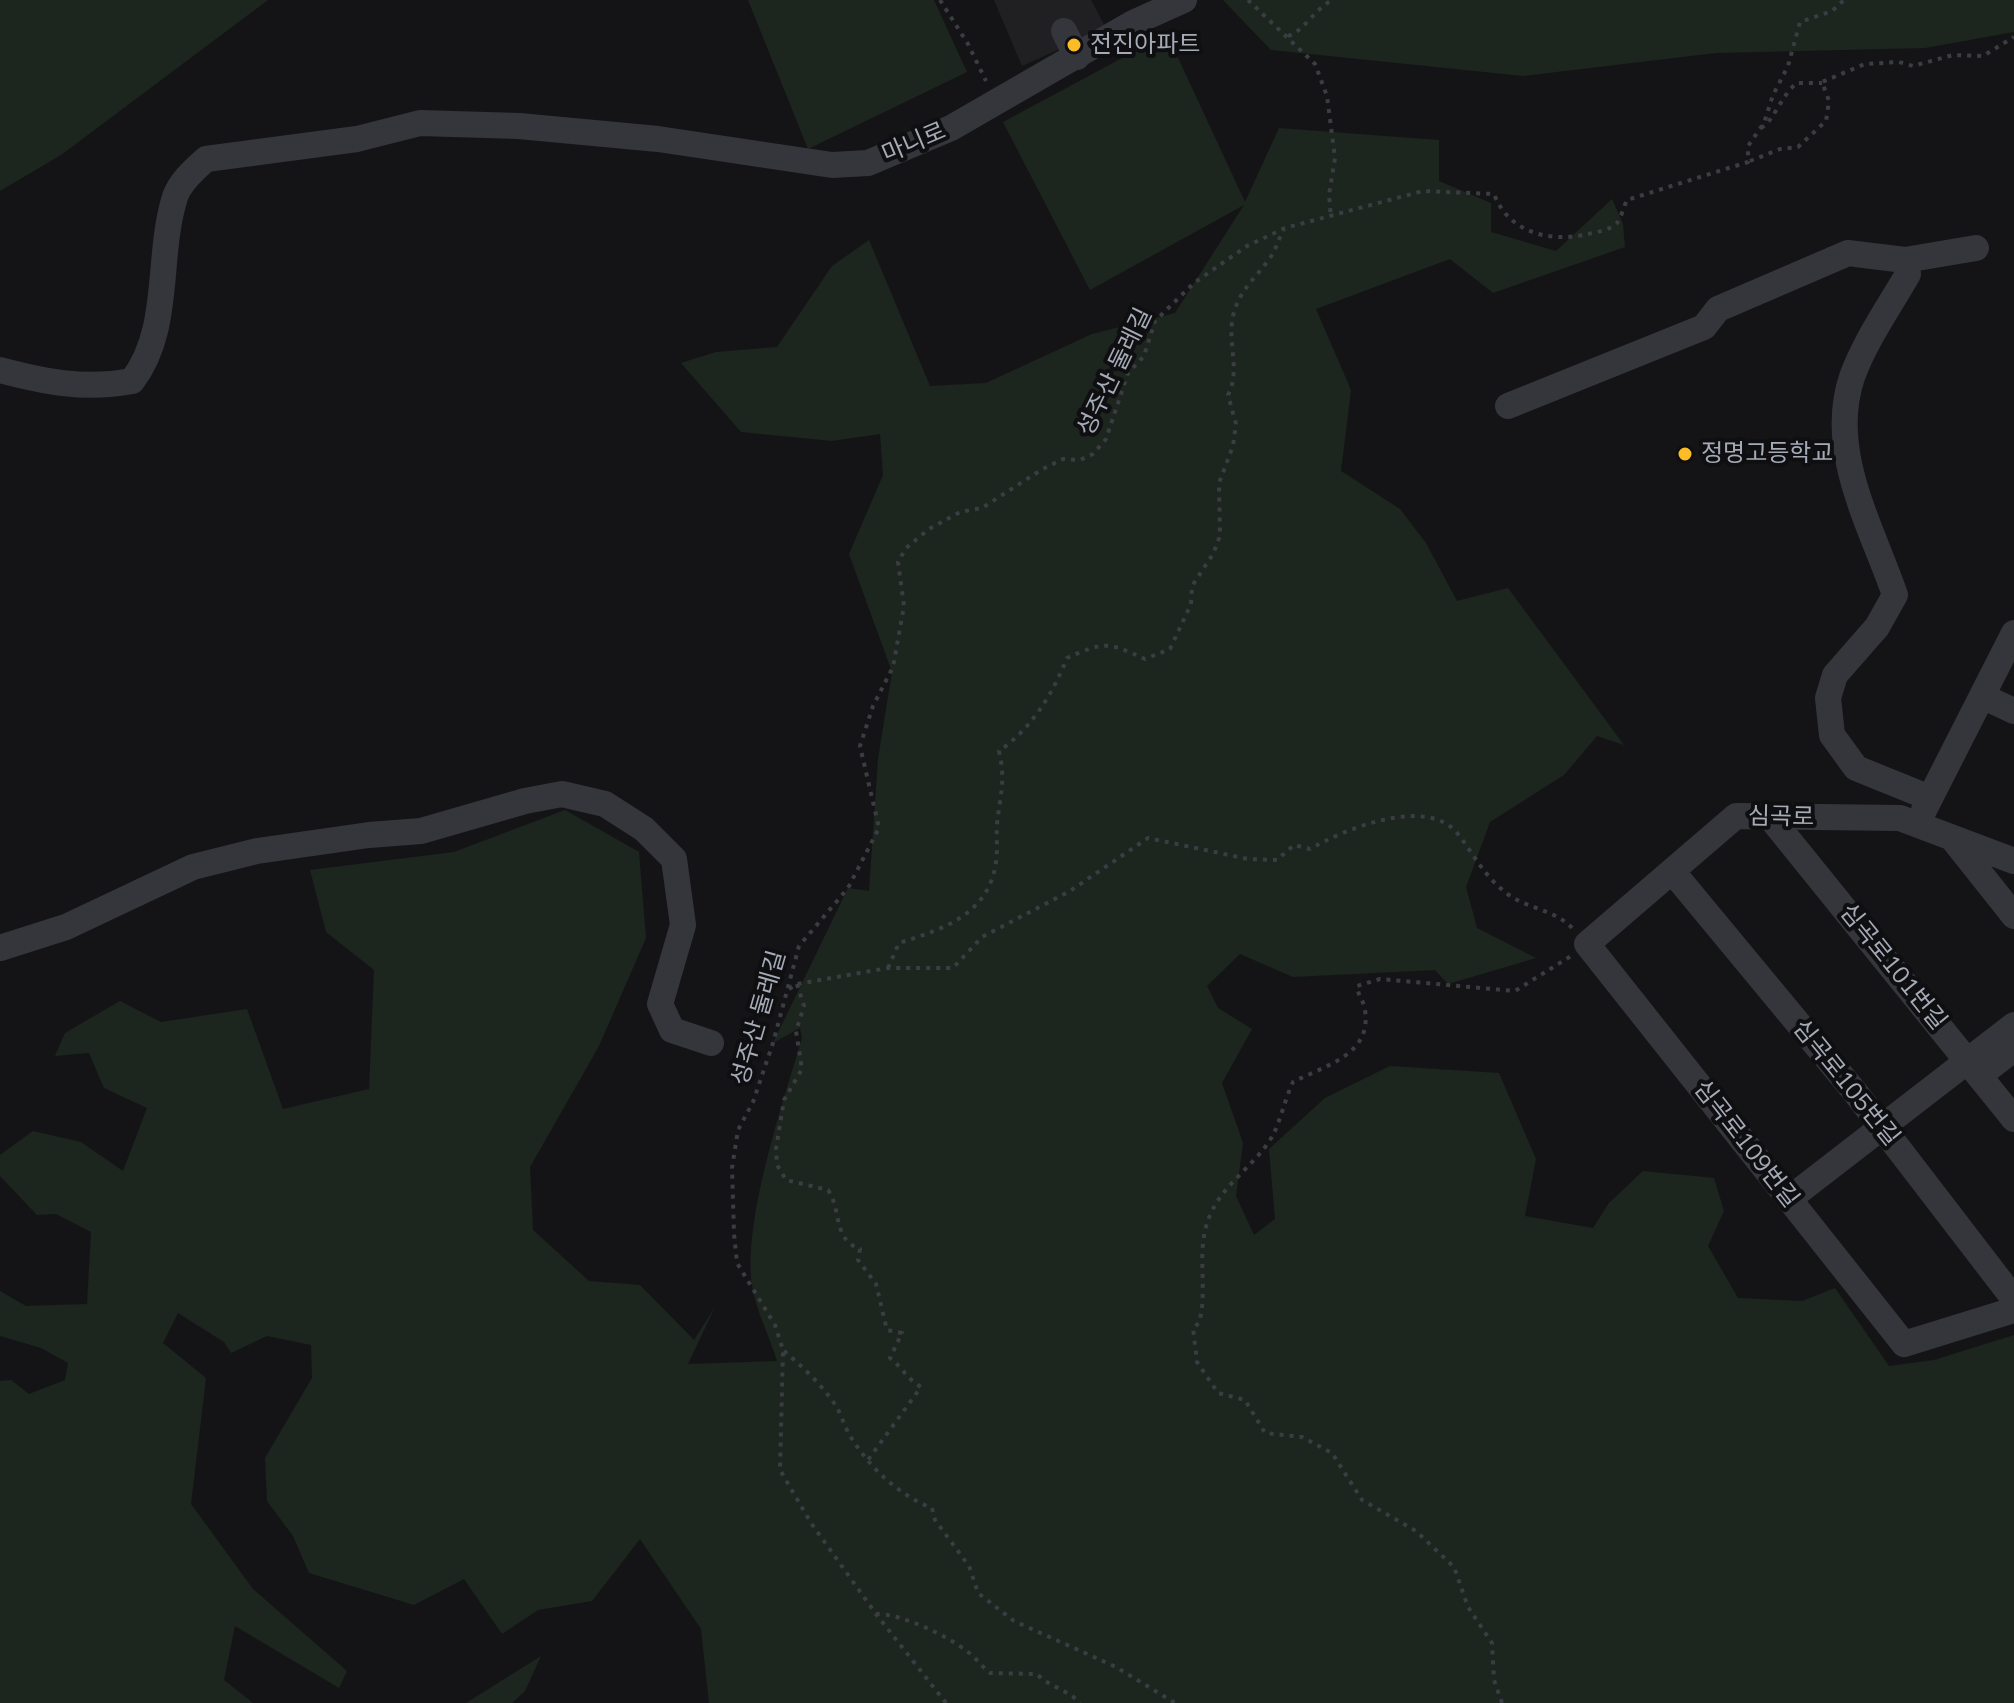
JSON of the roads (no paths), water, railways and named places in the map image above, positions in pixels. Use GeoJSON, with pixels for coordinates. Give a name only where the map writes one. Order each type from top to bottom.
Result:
{"type":"FeatureCollection","features":[{"type":"Feature","properties":{"kind":"street","name":"마니로"},"geometry":{"type":"LineString","coordinates":[[0,370],[50,384],[101,387],[132,381],[145,364],[154,335],[176,195],[206,159],[357,139],[420,123],[519,126],[658,139],[832,165],[868,163],[951,128],[1133,23],[1184,0]]}},
{"type":"Feature","properties":{"kind":"street"},"geometry":{"type":"LineString","coordinates":[[1064,31],[1077,57]]}},
{"type":"Feature","properties":{"kind":"street"},"geometry":{"type":"LineString","coordinates":[[1508,406],[1704,327],[1718,309],[1848,253],[1905,260],[1976,248]]}},
{"type":"Feature","properties":{"kind":"street"},"geometry":{"type":"LineString","coordinates":[[1905,260],[1908,274],[1853,375],[1844,408],[1843,432],[1846,458],[1895,595],[1877,627],[1835,675],[1828,698],[1832,735],[1856,768],[1930,798]]}},
{"type":"Feature","properties":{"kind":"street"},"geometry":{"type":"LineString","coordinates":[[1917,824],[2014,633]]}},
{"type":"Feature","properties":{"kind":"street"},"geometry":{"type":"LineString","coordinates":[[1982,696],[2014,711]]}},
{"type":"Feature","properties":{"kind":"street"},"geometry":{"type":"LineString","coordinates":[[0,948],[66,927],[193,867],[257,851],[421,831],[525,801],[562,794],[605,804],[644,829],[674,859],[683,925],[660,1004],[672,1030],[711,1043]]}},
{"type":"Feature","properties":{"kind":"street","name":"심곡로"},"geometry":{"type":"LineString","coordinates":[[1587,944],[1736,816],[1900,818],[2014,861]]}},
{"type":"Feature","properties":{"kind":"street","name":"심곡로101번길"},"geometry":{"type":"LineString","coordinates":[[1770,817],[2014,1119]]}},
{"type":"Feature","properties":{"kind":"street"},"geometry":{"type":"LineString","coordinates":[[1952,838],[2014,916]]}},
{"type":"Feature","properties":{"kind":"street","name":"심곡로105번길"},"geometry":{"type":"LineString","coordinates":[[1672,871],[1882,1128],[2014,1299]]}},
{"type":"Feature","properties":{"kind":"street","name":"심곡로109번길"},"geometry":{"type":"LineString","coordinates":[[1587,944],[1904,1344],[2014,1310]]}},
{"type":"Feature","properties":{"kind":"street"},"geometry":{"type":"LineString","coordinates":[[1974,1068],[2014,1025]]}},
{"type":"Feature","properties":{"kind":"street"},"geometry":{"type":"LineString","coordinates":[[1789,1199],[1882,1128],[1974,1068],[2014,1049]]}},
{"type":"Feature","properties":{"kind":"place","name":"전진아파트"},"geometry":{"type":"Point","coordinates":[1074,45]}},
{"type":"Feature","properties":{"kind":"place","name":"정명고등학교"},"geometry":{"type":"Point","coordinates":[1685,454]}}]}
